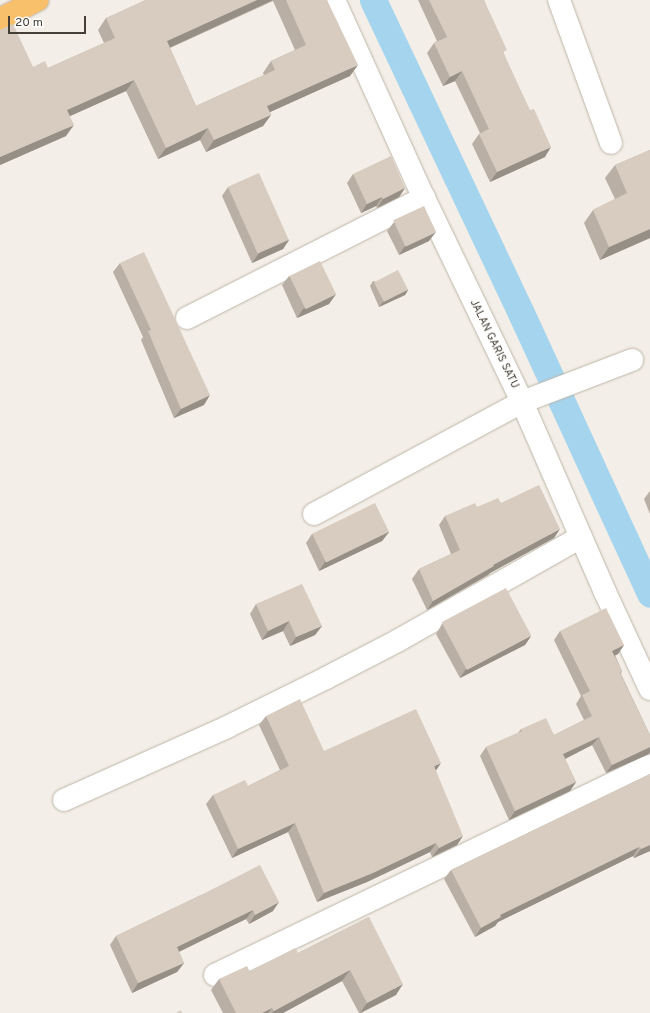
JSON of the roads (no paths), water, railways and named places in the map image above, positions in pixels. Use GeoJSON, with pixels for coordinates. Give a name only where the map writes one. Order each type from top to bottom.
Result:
{"type":"FeatureCollection","features":[{"type":"Feature","properties":{"kind":"highway"},"geometry":{"type":"LineString","coordinates":[[0,19],[38,0]]}},
{"type":"Feature","properties":{"kind":"street","name":"JALAN GARIS SATU"},"geometry":{"type":"LineString","coordinates":[[334,0],[424,198],[522,402],[581,537],[643,657],[650,689]]}},
{"type":"Feature","properties":{"kind":"street"},"geometry":{"type":"LineString","coordinates":[[559,0],[611,143]]}},
{"type":"Feature","properties":{"kind":"street"},"geometry":{"type":"LineString","coordinates":[[187,318],[424,198]]}},
{"type":"Feature","properties":{"kind":"street"},"geometry":{"type":"LineString","coordinates":[[314,514],[522,402],[632,360]]}},
{"type":"Feature","properties":{"kind":"street"},"geometry":{"type":"LineString","coordinates":[[64,800],[227,727],[326,678],[399,640],[581,537]]}},
{"type":"Feature","properties":{"kind":"street"},"geometry":{"type":"LineString","coordinates":[[215,975],[650,766]]}},
{"type":"Feature","properties":{"kind":"waterway"},"geometry":{"type":"LineString","coordinates":[[373,0],[521,313],[650,594]]}}]}
